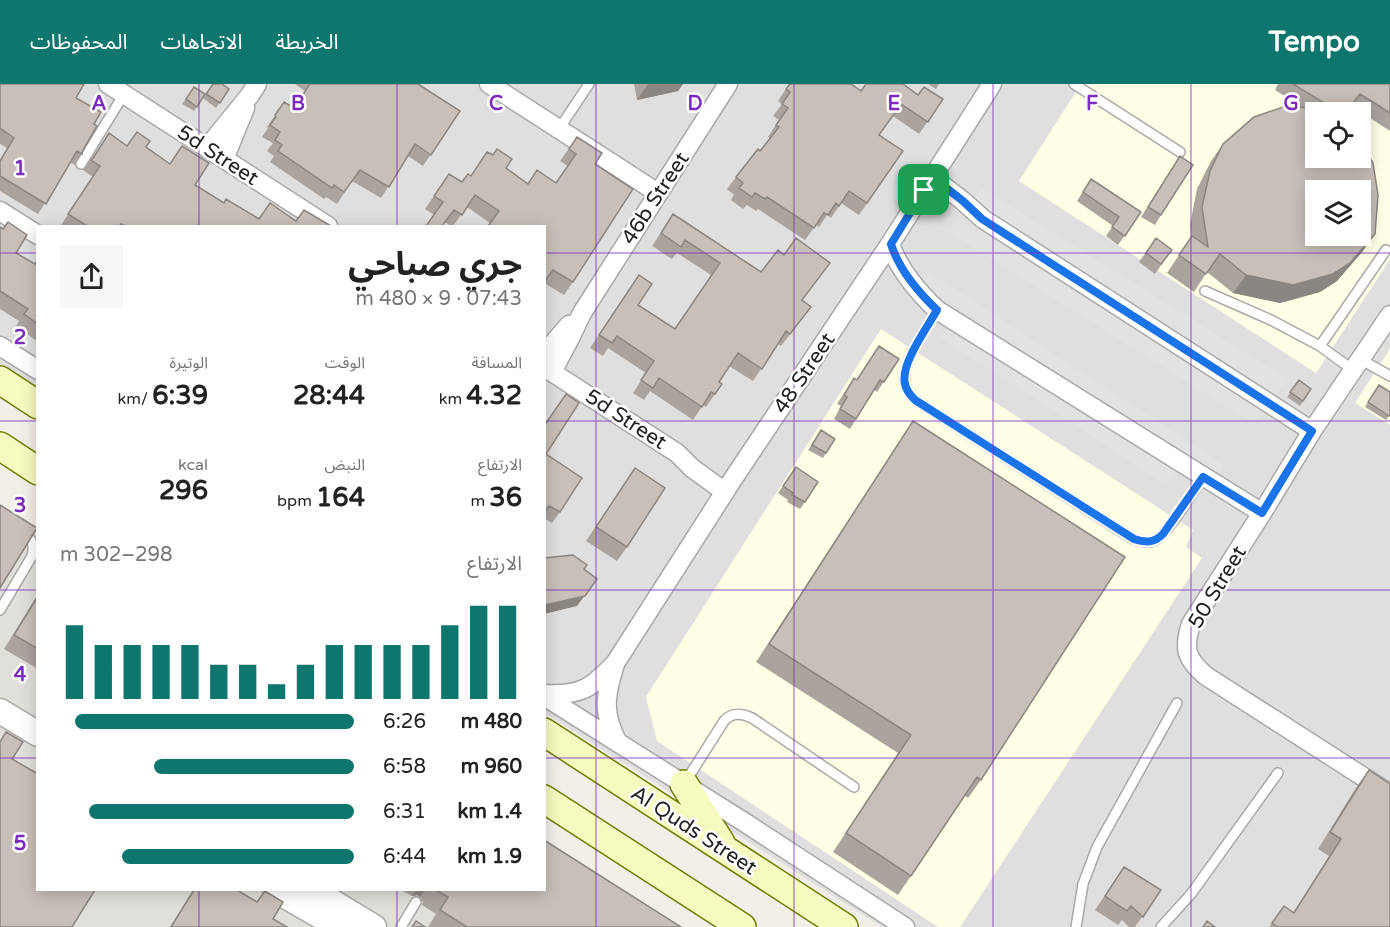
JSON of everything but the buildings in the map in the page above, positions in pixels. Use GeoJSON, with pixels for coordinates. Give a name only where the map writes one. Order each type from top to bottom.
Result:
{"type":"FeatureCollection","features":[{"type":"Feature","properties":{"kind":"main road"},"geometry":{"type":"LineString","coordinates":[[0,380],[36,404]]}},
{"type":"Feature","properties":{"kind":"main road"},"geometry":{"type":"LineString","coordinates":[[0,446],[36,470]]}},
{"type":"Feature","properties":{"kind":"main road","name":"Al Quds Street"},"geometry":{"type":"LineString","coordinates":[[546,733],[844,927]]}},
{"type":"Feature","properties":{"kind":"main road"},"geometry":{"type":"LineString","coordinates":[[684,784],[724,849]]}},
{"type":"Feature","properties":{"kind":"main road"},"geometry":{"type":"LineString","coordinates":[[546,800],[742,927]]}},
{"type":"Feature","properties":{"kind":"street","name":"5d Street"},"geometry":{"type":"LineString","coordinates":[[108,84],[326,225]]}},
{"type":"Feature","properties":{"kind":"street"},"geometry":{"type":"LineString","coordinates":[[489,84],[658,193]]}},
{"type":"Feature","properties":{"kind":"street","name":"46b Street"},"geometry":{"type":"LineString","coordinates":[[548,369],[569,340],[582,313],[728,84]]}},
{"type":"Feature","properties":{"kind":"street","name":"48 Street"},"geometry":{"type":"LineString","coordinates":[[546,695],[577,693],[591,686],[616,662],[729,485],[891,244],[993,84]]}},
{"type":"Feature","properties":{"kind":"street"},"geometry":{"type":"LineString","coordinates":[[207,148],[254,89]]}},
{"type":"Feature","properties":{"kind":"street"},"geometry":{"type":"LineString","coordinates":[[224,159],[254,89]]}},
{"type":"Feature","properties":{"kind":"street"},"geometry":{"type":"LineString","coordinates":[[928,183],[959,209],[982,219],[1312,431]]}},
{"type":"Feature","properties":{"kind":"street"},"geometry":{"type":"LineString","coordinates":[[0,211],[36,234]]}},
{"type":"Feature","properties":{"kind":"street"},"geometry":{"type":"LineString","coordinates":[[891,244],[901,268],[937,310],[1262,513]]}},
{"type":"Feature","properties":{"kind":"street","name":"46b Street"},"geometry":{"type":"LineString","coordinates":[[546,352],[582,313]]}},
{"type":"Feature","properties":{"kind":"street","name":"50 Street"},"geometry":{"type":"LineString","coordinates":[[1390,315],[1312,431],[1191,624],[1186,638],[1187,653],[1194,666],[1206,676],[1390,794]]}},
{"type":"Feature","properties":{"kind":"street"},"geometry":{"type":"LineString","coordinates":[[0,346],[36,369]]}},
{"type":"Feature","properties":{"kind":"street","name":"5d Street"},"geometry":{"type":"LineString","coordinates":[[548,369],[677,453],[692,468],[729,485]]}},
{"type":"Feature","properties":{"kind":"street","name":"48 Street"},"geometry":{"type":"LineString","coordinates":[[616,662],[607,694],[607,712],[610,728],[618,743]]}},
{"type":"Feature","properties":{"kind":"street"},"geometry":{"type":"LineString","coordinates":[[546,696],[905,927]]}},
{"type":"Feature","properties":{"kind":"street"},"geometry":{"type":"LineString","coordinates":[[0,711],[36,733]]}},
{"type":"Feature","properties":{"kind":"street"},"geometry":{"type":"LineString","coordinates":[[277,891],[339,927]]}},
{"type":"Feature","properties":{"kind":"street"},"geometry":{"type":"LineString","coordinates":[[318,891],[374,927]]}},
{"type":"Feature","properties":{"kind":"lane"},"geometry":{"type":"LineString","coordinates":[[559,129],[589,84]]}},
{"type":"Feature","properties":{"kind":"lane"},"geometry":{"type":"LineString","coordinates":[[1074,84],[1180,152]]}},
{"type":"Feature","properties":{"kind":"lane"},"geometry":{"type":"LineString","coordinates":[[81,164],[124,94]]}},
{"type":"Feature","properties":{"kind":"lane"},"geometry":{"type":"LineString","coordinates":[[1320,346],[1386,250]]}},
{"type":"Feature","properties":{"kind":"lane"},"geometry":{"type":"LineString","coordinates":[[1205,291],[1260,315],[1357,364],[1390,376]]}},
{"type":"Feature","properties":{"kind":"lane"},"geometry":{"type":"LineString","coordinates":[[937,310],[905,371],[904,382],[908,392],[915,400],[1124,533],[1142,542],[1158,539],[1203,477]]}},
{"type":"Feature","properties":{"kind":"lane"},"geometry":{"type":"LineString","coordinates":[[0,610],[34,549],[33,542],[28,536],[18,531]]}},
{"type":"Feature","properties":{"kind":"lane"},"geometry":{"type":"LineString","coordinates":[[1076,927],[1083,884],[1097,847],[1177,703]]}},
{"type":"Feature","properties":{"kind":"lane"},"geometry":{"type":"LineString","coordinates":[[684,784],[724,721],[736,714],[744,714],[854,787]]}},
{"type":"Feature","properties":{"kind":"lane"},"geometry":{"type":"LineString","coordinates":[[1161,927],[1191,894],[1278,773]]}},
{"type":"Feature","properties":{"kind":"lane"},"geometry":{"type":"LineString","coordinates":[[401,927],[416,902]]}},
{"type":"Feature","properties":{"kind":"shaded area"},"geometry":{"type":"Polygon","coordinates":[[[0,84],[1390,84],[1390,927],[882,927],[546,714],[546,225],[36,225],[36,387],[0,364],[0,84]]]}},
{"type":"Feature","properties":{"kind":"shaded area"},"geometry":{"type":"Polygon","coordinates":[[[1081,84],[1390,84],[1390,259],[1316,373],[1019,181],[1081,84]]]}},
{"type":"Feature","properties":{"kind":"shaded area"},"geometry":{"type":"Polygon","coordinates":[[[981,188],[1287,379],[1277,395],[972,203],[981,188]]]}},
{"type":"Feature","properties":{"kind":"shaded area"},"geometry":{"type":"Polygon","coordinates":[[[959,217],[1264,409],[1254,424],[949,232],[959,217]]]}},
{"type":"Feature","properties":{"kind":"shaded area"},"geometry":{"type":"Polygon","coordinates":[[[927,271],[1224,465],[1217,477],[919,283],[927,271]]]}},
{"type":"Feature","properties":{"kind":"shaded area"},"geometry":{"type":"Polygon","coordinates":[[[950,322],[1177,469],[1167,485],[940,337],[950,322]]]}},
{"type":"Feature","properties":{"kind":"shaded area"},"geometry":{"type":"Polygon","coordinates":[[[881,329],[1193,530],[1186,547],[1202,558],[960,927],[938,927],[657,741],[646,697],[881,329]]]}},
{"type":"Feature","properties":{"kind":"shaded area"},"geometry":{"type":"Polygon","coordinates":[[[1390,349],[1390,425],[1355,403],[1390,349]]]}},
{"type":"Feature","properties":{"kind":"shaded area"},"geometry":{"type":"Polygon","coordinates":[[[0,510],[36,533],[36,891],[546,891],[642,927],[0,927],[0,510]]]}},
{"type":"Feature","properties":{"kind":"route"},"geometry":{"type":"LineString","coordinates":[[932,177],[982,219],[1312,431],[1262,513],[1203,477],[1163,534],[1158,539],[1142,542],[915,400],[908,392],[904,382],[905,371],[937,310],[901,268],[891,244],[924,190],[932,177]]}}]}
